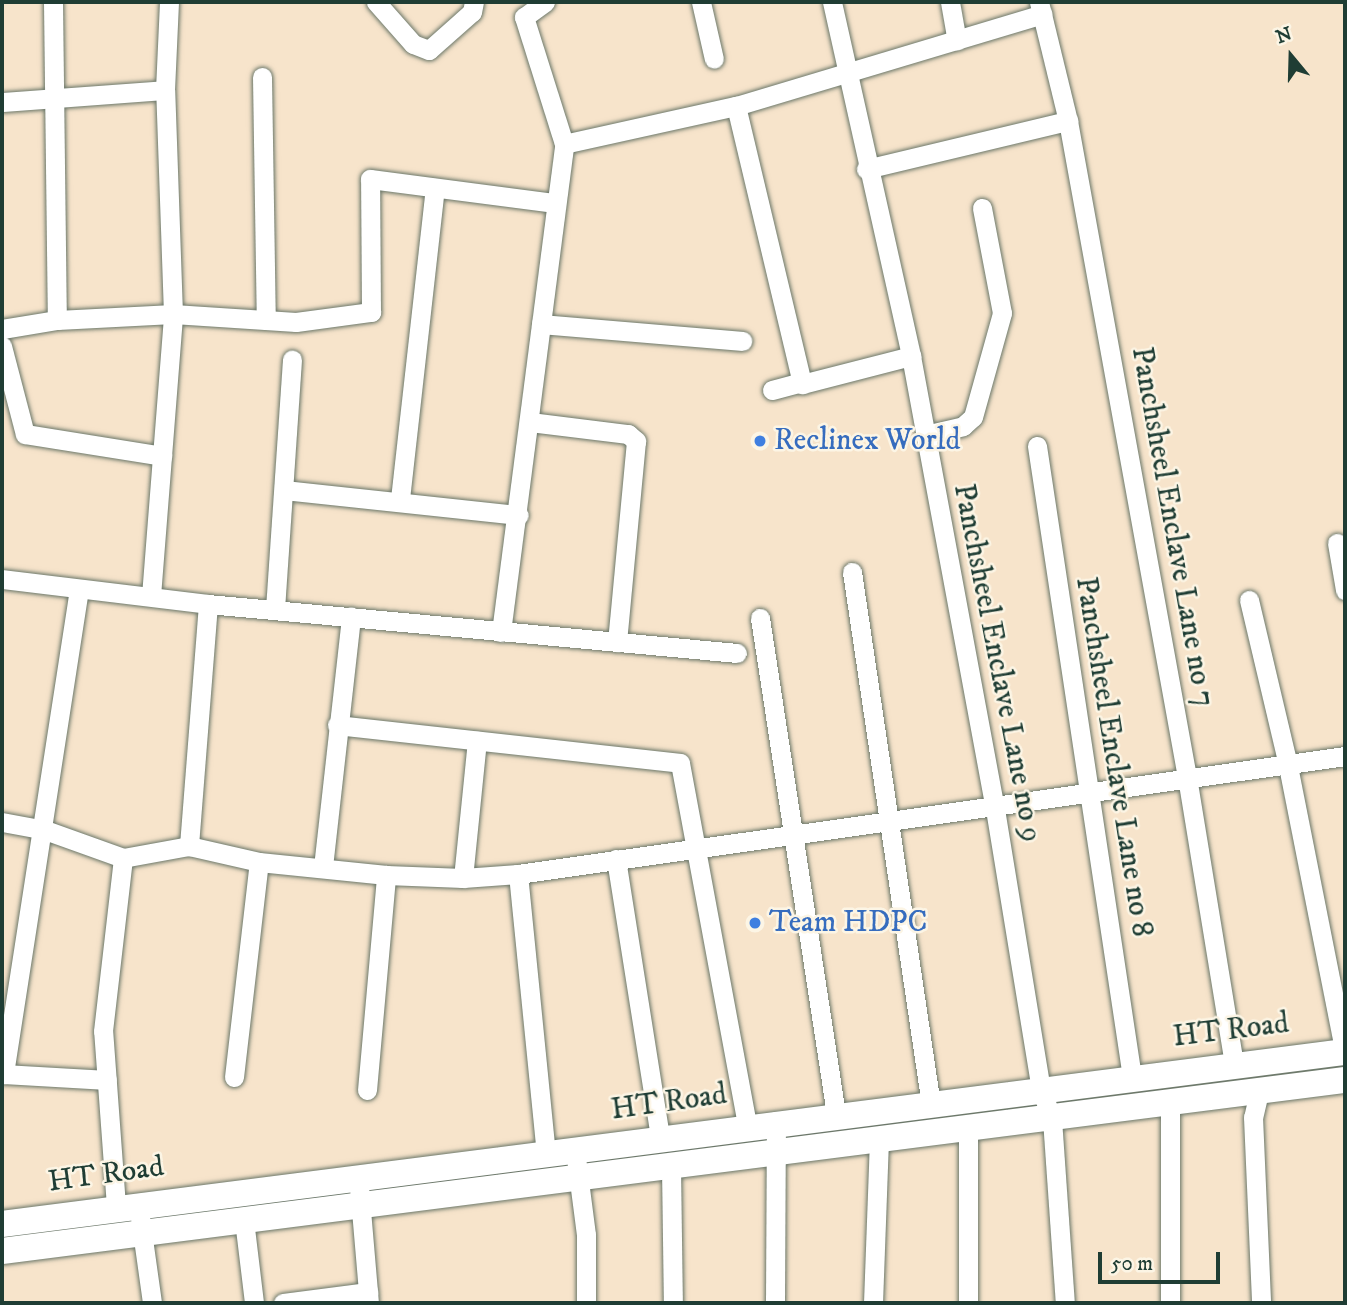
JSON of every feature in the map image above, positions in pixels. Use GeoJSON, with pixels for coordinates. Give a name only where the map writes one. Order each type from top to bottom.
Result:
{"type":"FeatureCollection","features":[{"type":"Feature","properties":{"kind":"street"},"geometry":{"type":"LineString","coordinates":[[53,2],[57,320]]}},
{"type":"Feature","properties":{"kind":"street"},"geometry":{"type":"LineString","coordinates":[[151,596],[173,314],[164,90],[169,2]]}},
{"type":"Feature","properties":{"kind":"street"},"geometry":{"type":"LineString","coordinates":[[376,2],[413,44],[429,50],[472,12],[474,2]]}},
{"type":"Feature","properties":{"kind":"street"},"geometry":{"type":"LineString","coordinates":[[501,632],[519,515],[564,144],[524,17],[545,2]]}},
{"type":"Feature","properties":{"kind":"street"},"geometry":{"type":"LineString","coordinates":[[701,2],[715,59]]}},
{"type":"Feature","properties":{"kind":"street","name":"Panchsheel Enclave Lane no 9"},"geometry":{"type":"LineString","coordinates":[[832,2],[866,169],[911,356],[995,809],[1041,1090],[1052,1119],[1065,1303]]}},
{"type":"Feature","properties":{"kind":"street"},"geometry":{"type":"LineString","coordinates":[[950,2],[957,40]]}},
{"type":"Feature","properties":{"kind":"street"},"geometry":{"type":"LineString","coordinates":[[564,144],[736,106],[957,40],[1040,8]]}},
{"type":"Feature","properties":{"kind":"street","name":"Panchsheel Enclave Lane no 7"},"geometry":{"type":"LineString","coordinates":[[1040,8],[1068,121],[1187,777],[1234,1064]]}},
{"type":"Feature","properties":{"kind":"street"},"geometry":{"type":"LineString","coordinates":[[262,77],[266,320]]}},
{"type":"Feature","properties":{"kind":"street"},"geometry":{"type":"LineString","coordinates":[[2,102],[54,96],[164,90]]}},
{"type":"Feature","properties":{"kind":"street"},"geometry":{"type":"LineString","coordinates":[[736,106],[801,382]]}},
{"type":"Feature","properties":{"kind":"street"},"geometry":{"type":"LineString","coordinates":[[866,169],[1068,121]]}},
{"type":"Feature","properties":{"kind":"street"},"geometry":{"type":"LineString","coordinates":[[2,329],[57,320],[173,314],[296,322],[370,312],[370,178],[555,203]]}},
{"type":"Feature","properties":{"kind":"street"},"geometry":{"type":"LineString","coordinates":[[400,499],[435,188]]}},
{"type":"Feature","properties":{"kind":"street"},"geometry":{"type":"LineString","coordinates":[[925,435],[963,426],[973,417],[1002,313],[982,208]]}},
{"type":"Feature","properties":{"kind":"street"},"geometry":{"type":"LineString","coordinates":[[541,324],[742,341]]}},
{"type":"Feature","properties":{"kind":"street"},"geometry":{"type":"LineString","coordinates":[[2,346],[25,434],[162,456]]}},
{"type":"Feature","properties":{"kind":"street"},"geometry":{"type":"LineString","coordinates":[[772,390],[911,356]]}},
{"type":"Feature","properties":{"kind":"street"},"geometry":{"type":"LineString","coordinates":[[275,609],[292,360]]}},
{"type":"Feature","properties":{"kind":"street"},"geometry":{"type":"LineString","coordinates":[[530,422],[628,434],[636,441],[617,642]]}},
{"type":"Feature","properties":{"kind":"street","name":"Panchsheel Enclave Lane no 8"},"geometry":{"type":"LineString","coordinates":[[1037,446],[1087,795],[1132,1077]]}},
{"type":"Feature","properties":{"kind":"street"},"geometry":{"type":"LineString","coordinates":[[284,490],[400,499],[519,515]]}},
{"type":"Feature","properties":{"kind":"street"},"geometry":{"type":"LineString","coordinates":[[1336,543],[1345,590]]}},
{"type":"Feature","properties":{"kind":"street"},"geometry":{"type":"LineString","coordinates":[[852,572],[887,824],[931,1105]]}},
{"type":"Feature","properties":{"kind":"street"},"geometry":{"type":"LineString","coordinates":[[2,579],[208,604],[737,653]]}},
{"type":"Feature","properties":{"kind":"street"},"geometry":{"type":"LineString","coordinates":[[79,589],[45,830],[4,1074],[107,1080]]}},
{"type":"Feature","properties":{"kind":"street"},"geometry":{"type":"LineString","coordinates":[[1249,600],[1287,761],[1345,1053]]}},
{"type":"Feature","properties":{"kind":"street"},"geometry":{"type":"LineString","coordinates":[[189,846],[208,604]]}},
{"type":"Feature","properties":{"kind":"street"},"geometry":{"type":"LineString","coordinates":[[323,867],[351,617]]}},
{"type":"Feature","properties":{"kind":"street"},"geometry":{"type":"LineString","coordinates":[[760,618],[836,1114]]}},
{"type":"Feature","properties":{"kind":"street"},"geometry":{"type":"LineString","coordinates":[[337,725],[680,763],[699,851],[747,1126]]}},
{"type":"Feature","properties":{"kind":"street"},"geometry":{"type":"LineString","coordinates":[[463,878],[477,741]]}},
{"type":"Feature","properties":{"kind":"street"},"geometry":{"type":"LineString","coordinates":[[2,822],[45,830],[123,858],[189,846],[259,862],[386,875],[463,878],[518,874],[616,859],[699,851],[1087,795],[1287,761],[1345,756]]}},
{"type":"Feature","properties":{"kind":"street"},"geometry":{"type":"LineString","coordinates":[[123,858],[103,1031],[107,1080],[127,1205],[142,1233],[152,1303]]}},
{"type":"Feature","properties":{"kind":"street"},"geometry":{"type":"LineString","coordinates":[[616,859],[660,1137]]}},
{"type":"Feature","properties":{"kind":"street"},"geometry":{"type":"LineString","coordinates":[[234,1077],[259,862]]}},
{"type":"Feature","properties":{"kind":"street"},"geometry":{"type":"LineString","coordinates":[[518,874],[545,1153]]}},
{"type":"Feature","properties":{"kind":"street"},"geometry":{"type":"LineString","coordinates":[[367,1090],[386,875]]}},
{"type":"Feature","properties":{"kind":"street","name":"HT Road"},"geometry":{"type":"LineString","coordinates":[[2,1224],[127,1205],[575,1150],[776,1121],[931,1105],[1234,1064],[1345,1053]]}},
{"type":"Feature","properties":{"kind":"street","name":"HT Road"},"geometry":{"type":"LineString","coordinates":[[2,1251],[359,1203],[671,1167],[1345,1080]]}},
{"type":"Feature","properties":{"kind":"street"},"geometry":{"type":"LineString","coordinates":[[1259,1092],[1253,1116],[1261,1303]]}},
{"type":"Feature","properties":{"kind":"street"},"geometry":{"type":"LineString","coordinates":[[1170,1104],[1170,1303]]}},
{"type":"Feature","properties":{"kind":"street"},"geometry":{"type":"LineString","coordinates":[[775,1303],[776,1121]]}},
{"type":"Feature","properties":{"kind":"street"},"geometry":{"type":"LineString","coordinates":[[968,1129],[968,1303]]}},
{"type":"Feature","properties":{"kind":"street"},"geometry":{"type":"LineString","coordinates":[[873,1303],[878,1139]]}},
{"type":"Feature","properties":{"kind":"street"},"geometry":{"type":"LineString","coordinates":[[575,1150],[586,1235],[586,1303]]}},
{"type":"Feature","properties":{"kind":"street"},"geometry":{"type":"LineString","coordinates":[[671,1167],[673,1303]]}},
{"type":"Feature","properties":{"kind":"street"},"geometry":{"type":"LineString","coordinates":[[282,1303],[369,1298],[358,1175]]}},
{"type":"Feature","properties":{"kind":"street"},"geometry":{"type":"LineString","coordinates":[[244,1220],[254,1303]]}},
{"type":"Feature","properties":{"kind":"place","name":"Reclinex World"},"geometry":{"type":"Point","coordinates":[760,441]}},
{"type":"Feature","properties":{"kind":"place","name":"Team HDPC"},"geometry":{"type":"Point","coordinates":[755,923]}}]}
